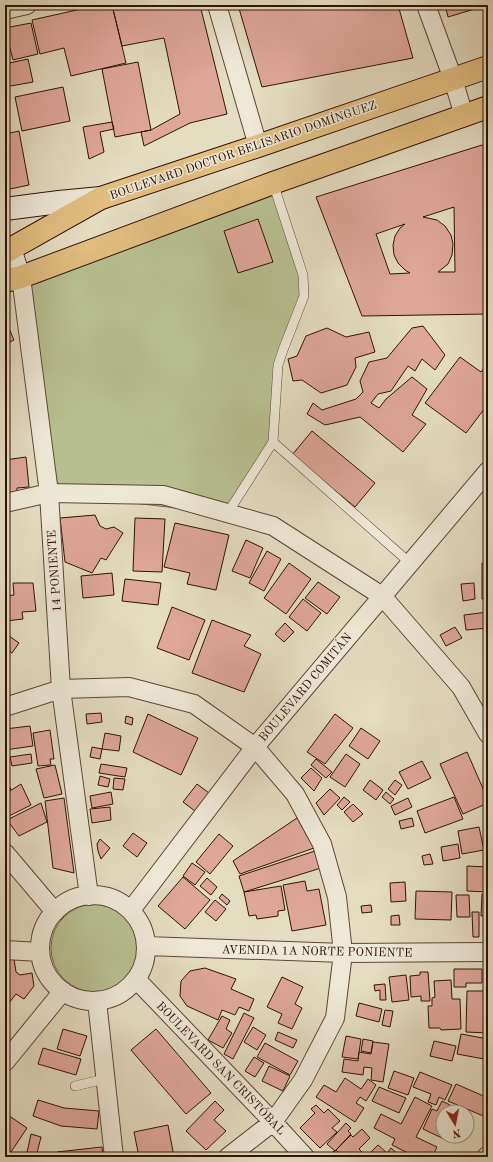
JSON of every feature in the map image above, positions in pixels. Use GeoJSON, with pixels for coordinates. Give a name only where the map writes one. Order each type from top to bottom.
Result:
{"type":"FeatureCollection","features":[{"type":"Feature","properties":{"kind":"main road","name":"BOULEVARD DOCTOR BELISARIO DOMÍNGUEZ"},"geometry":{"type":"LineString","coordinates":[[8,250],[101,198],[488,67]]}},
{"type":"Feature","properties":{"kind":"main road"},"geometry":{"type":"LineString","coordinates":[[13,279],[273,183],[488,107]]}},
{"type":"Feature","properties":{"kind":"street"},"geometry":{"type":"LineString","coordinates":[[5,10],[27,5]]}},
{"type":"Feature","properties":{"kind":"street"},"geometry":{"type":"LineString","coordinates":[[217,5],[258,146]]}},
{"type":"Feature","properties":{"kind":"street"},"geometry":{"type":"LineString","coordinates":[[426,5],[453,79],[464,116]]}},
{"type":"Feature","properties":{"kind":"street"},"geometry":{"type":"LineString","coordinates":[[5,209],[101,198]]}},
{"type":"Feature","properties":{"kind":"street","name":"14 PONIENTE"},"geometry":{"type":"LineString","coordinates":[[8,250],[49,493],[62,689],[89,896]]}},
{"type":"Feature","properties":{"kind":"street","name":"BOULEVARD COMITÁN"},"geometry":{"type":"LineString","coordinates":[[131,910],[255,747],[488,471]]}},
{"type":"Feature","properties":{"kind":"street"},"geometry":{"type":"LineString","coordinates":[[5,503],[49,493],[163,495],[273,526],[382,596],[461,687],[488,734]]}},
{"type":"Feature","properties":{"kind":"street"},"geometry":{"type":"LineString","coordinates":[[5,707],[62,689],[129,688],[194,704],[255,747],[296,794],[322,844],[337,897],[343,953],[335,1018],[303,1080],[273,1122],[228,1157]]}},
{"type":"Feature","properties":{"kind":"street"},"geometry":{"type":"LineString","coordinates":[[5,853],[55,912]]}},
{"type":"Feature","properties":{"kind":"street"},"geometry":{"type":"LineString","coordinates":[[104,896],[119,902],[131,910],[139,921],[147,946],[145,960],[136,980],[112,998],[97,1001],[87,1001],[74,997],[63,992],[51,981],[44,967],[40,952],[42,938],[46,924],[55,912],[64,904],[76,898],[104,896]]}},
{"type":"Feature","properties":{"kind":"street","name":"AVENIDA 1A NORTE PONIENTE"},"geometry":{"type":"LineString","coordinates":[[147,946],[343,953],[488,952]]}},
{"type":"Feature","properties":{"kind":"street"},"geometry":{"type":"LineString","coordinates":[[5,950],[40,952]]}},
{"type":"Feature","properties":{"kind":"street","name":"BOULEVARD SAN CRISTÓBAL"},"geometry":{"type":"LineString","coordinates":[[136,980],[305,1157]]}},
{"type":"Feature","properties":{"kind":"street"},"geometry":{"type":"LineString","coordinates":[[5,1062],[63,992]]}},
{"type":"Feature","properties":{"kind":"street"},"geometry":{"type":"LineString","coordinates":[[97,1001],[114,1157]]}},
{"type":"Feature","properties":{"kind":"lane"},"geometry":{"type":"LineString","coordinates":[[227,514],[273,442],[278,365],[304,296],[303,275],[273,183]]}},
{"type":"Feature","properties":{"kind":"lane"},"geometry":{"type":"LineString","coordinates":[[273,442],[410,563]]}},
{"type":"Feature","properties":{"kind":"lane"},"geometry":{"type":"LineString","coordinates":[[75,1086],[105,1079]]}},
{"type":"Feature","properties":{"kind":"green space"},"geometry":{"type":"Polygon","coordinates":[[[273,183],[303,275],[304,296],[283,350],[273,442],[227,514],[49,493],[21,277],[273,183]]]}},
{"type":"Feature","properties":{"kind":"green space"},"geometry":{"type":"Polygon","coordinates":[[[95,904],[112,907],[126,917],[136,931],[139,948],[136,965],[126,979],[112,989],[95,992],[78,989],[64,979],[54,965],[51,948],[54,931],[64,917],[78,907],[95,904]]]}},
{"type":"Feature","properties":{"kind":"building"},"geometry":{"type":"Polygon","coordinates":[[[99,5],[112,5],[126,63],[71,76],[64,48],[40,54],[32,20],[99,5]]]}},
{"type":"Feature","properties":{"kind":"building"},"geometry":{"type":"Polygon","coordinates":[[[112,5],[200,5],[227,114],[190,123],[144,146],[141,132],[151,130],[180,114],[164,38],[122,46],[112,5]]]}},
{"type":"Feature","properties":{"kind":"building"},"geometry":{"type":"Polygon","coordinates":[[[238,5],[398,5],[413,58],[262,87],[238,5]]]}},
{"type":"Feature","properties":{"kind":"building"},"geometry":{"type":"Polygon","coordinates":[[[445,5],[488,5],[448,17],[445,5]]]}},
{"type":"Feature","properties":{"kind":"building"},"geometry":{"type":"Polygon","coordinates":[[[31,23],[38,54],[13,60],[5,28],[31,23]]]}},
{"type":"Feature","properties":{"kind":"building"},"geometry":{"type":"Polygon","coordinates":[[[28,59],[33,82],[5,87],[5,64],[28,59]]]}},
{"type":"Feature","properties":{"kind":"building"},"geometry":{"type":"Polygon","coordinates":[[[138,62],[151,130],[115,137],[102,69],[138,62]]]}},
{"type":"Feature","properties":{"kind":"building"},"geometry":{"type":"Polygon","coordinates":[[[63,87],[70,121],[22,131],[15,97],[63,87]]]}},
{"type":"Feature","properties":{"kind":"building"},"geometry":{"type":"Polygon","coordinates":[[[112,122],[114,129],[100,132],[104,152],[89,159],[83,127],[112,122]]]}},
{"type":"Feature","properties":{"kind":"building"},"geometry":{"type":"Polygon","coordinates":[[[19,131],[29,185],[5,190],[5,134],[19,131]]]}},
{"type":"Feature","properties":{"kind":"building"},"geometry":{"type":"Polygon","coordinates":[[[482,145],[488,149],[488,314],[362,316],[316,197],[482,145]],[[454,207],[423,217],[437,220],[445,226],[451,235],[453,244],[452,255],[448,264],[438,272],[455,272],[454,207]],[[405,224],[376,234],[390,274],[410,273],[398,263],[394,255],[393,245],[395,236],[400,228],[405,224]]]}},
{"type":"Feature","properties":{"kind":"building"},"geometry":{"type":"Polygon","coordinates":[[[258,219],[273,262],[238,273],[224,231],[258,219]]]}},
{"type":"Feature","properties":{"kind":"building"},"geometry":{"type":"Polygon","coordinates":[[[5,319],[14,340],[5,344],[5,319]]]}},
{"type":"Feature","properties":{"kind":"building"},"geometry":{"type":"Polygon","coordinates":[[[423,326],[445,355],[435,370],[422,359],[415,371],[408,366],[391,391],[378,394],[371,403],[379,408],[386,399],[412,377],[427,389],[412,415],[426,424],[403,452],[360,417],[325,425],[307,414],[313,403],[322,410],[356,399],[363,392],[360,381],[369,362],[387,358],[412,328],[423,326]]]}},
{"type":"Feature","properties":{"kind":"building"},"geometry":{"type":"Polygon","coordinates":[[[327,328],[346,337],[369,332],[375,352],[355,358],[356,367],[347,385],[321,393],[302,380],[293,381],[288,359],[297,356],[306,336],[327,328]]]}},
{"type":"Feature","properties":{"kind":"building"},"geometry":{"type":"Polygon","coordinates":[[[460,357],[481,372],[488,363],[488,404],[466,433],[425,403],[460,357]]]}},
{"type":"Feature","properties":{"kind":"building"},"geometry":{"type":"Polygon","coordinates":[[[312,431],[375,483],[355,507],[292,455],[312,431]]]}},
{"type":"Feature","properties":{"kind":"building"},"geometry":{"type":"Polygon","coordinates":[[[26,457],[29,487],[17,488],[17,494],[5,495],[5,460],[26,457]]]}},
{"type":"Feature","properties":{"kind":"building"},"geometry":{"type":"Polygon","coordinates":[[[95,515],[100,526],[106,529],[114,527],[123,533],[106,560],[101,558],[92,573],[65,562],[60,518],[95,515]]]}},
{"type":"Feature","properties":{"kind":"building"},"geometry":{"type":"Polygon","coordinates":[[[135,518],[165,519],[162,572],[133,571],[135,518]]]}},
{"type":"Feature","properties":{"kind":"building"},"geometry":{"type":"Polygon","coordinates":[[[175,523],[229,535],[216,590],[187,584],[190,573],[164,567],[175,523]]]}},
{"type":"Feature","properties":{"kind":"building"},"geometry":{"type":"Polygon","coordinates":[[[246,540],[263,548],[250,578],[232,571],[246,540]]]}},
{"type":"Feature","properties":{"kind":"building"},"geometry":{"type":"Polygon","coordinates":[[[267,551],[281,559],[264,591],[249,583],[267,551]]]}},
{"type":"Feature","properties":{"kind":"building"},"geometry":{"type":"Polygon","coordinates":[[[289,563],[311,579],[286,614],[264,598],[289,563]]]}},
{"type":"Feature","properties":{"kind":"building"},"geometry":{"type":"Polygon","coordinates":[[[482,563],[488,563],[488,599],[482,599],[482,563]]]}},
{"type":"Feature","properties":{"kind":"building"},"geometry":{"type":"Polygon","coordinates":[[[112,573],[114,595],[83,598],[81,576],[112,573]]]}},
{"type":"Feature","properties":{"kind":"building"},"geometry":{"type":"Polygon","coordinates":[[[125,579],[161,583],[158,605],[122,601],[125,579]]]}},
{"type":"Feature","properties":{"kind":"building"},"geometry":{"type":"Polygon","coordinates":[[[318,582],[340,597],[327,614],[305,598],[318,582]]]}},
{"type":"Feature","properties":{"kind":"building"},"geometry":{"type":"Polygon","coordinates":[[[13,583],[33,583],[36,611],[22,612],[23,619],[6,621],[5,596],[14,595],[13,583]]]}},
{"type":"Feature","properties":{"kind":"building"},"geometry":{"type":"Polygon","coordinates":[[[474,583],[475,599],[463,601],[461,584],[474,583]]]}},
{"type":"Feature","properties":{"kind":"building"},"geometry":{"type":"Polygon","coordinates":[[[303,599],[321,613],[307,631],[289,617],[303,599]]]}},
{"type":"Feature","properties":{"kind":"building"},"geometry":{"type":"Polygon","coordinates":[[[172,607],[205,620],[189,660],[157,648],[172,607]]]}},
{"type":"Feature","properties":{"kind":"building"},"geometry":{"type":"Polygon","coordinates":[[[488,612],[488,628],[466,630],[464,615],[488,612]]]}},
{"type":"Feature","properties":{"kind":"building"},"geometry":{"type":"Polygon","coordinates":[[[212,620],[251,635],[244,646],[261,654],[244,692],[192,673],[212,620]]]}},
{"type":"Feature","properties":{"kind":"building"},"geometry":{"type":"Polygon","coordinates":[[[285,623],[294,632],[284,642],[275,634],[285,623]]]}},
{"type":"Feature","properties":{"kind":"building"},"geometry":{"type":"Polygon","coordinates":[[[455,627],[462,638],[446,646],[440,635],[455,627]]]}},
{"type":"Feature","properties":{"kind":"building"},"geometry":{"type":"Polygon","coordinates":[[[5,633],[19,643],[12,653],[7,650],[5,652],[5,633]]]}},
{"type":"Feature","properties":{"kind":"building"},"geometry":{"type":"Polygon","coordinates":[[[101,713],[102,722],[87,724],[86,714],[101,713]]]}},
{"type":"Feature","properties":{"kind":"building"},"geometry":{"type":"Polygon","coordinates":[[[148,714],[198,738],[181,775],[133,752],[148,714]]]}},
{"type":"Feature","properties":{"kind":"building"},"geometry":{"type":"Polygon","coordinates":[[[335,714],[353,728],[325,764],[307,752],[335,714]]]}},
{"type":"Feature","properties":{"kind":"building"},"geometry":{"type":"Polygon","coordinates":[[[126,716],[133,718],[132,725],[125,723],[126,716]]]}},
{"type":"Feature","properties":{"kind":"building"},"geometry":{"type":"Polygon","coordinates":[[[30,726],[33,746],[5,750],[5,729],[30,726]]]}},
{"type":"Feature","properties":{"kind":"building"},"geometry":{"type":"Polygon","coordinates":[[[361,728],[380,741],[368,759],[349,746],[361,728]]]}},
{"type":"Feature","properties":{"kind":"building"},"geometry":{"type":"Polygon","coordinates":[[[50,730],[54,759],[50,759],[51,765],[38,766],[33,733],[50,730]]]}},
{"type":"Feature","properties":{"kind":"building"},"geometry":{"type":"Polygon","coordinates":[[[105,733],[121,736],[119,751],[102,749],[105,733]]]}},
{"type":"Feature","properties":{"kind":"building"},"geometry":{"type":"Polygon","coordinates":[[[92,747],[102,749],[100,759],[90,757],[92,747]]]}},
{"type":"Feature","properties":{"kind":"building"},"geometry":{"type":"Polygon","coordinates":[[[467,752],[488,803],[463,814],[440,764],[467,752]]]}},
{"type":"Feature","properties":{"kind":"building"},"geometry":{"type":"Polygon","coordinates":[[[31,754],[32,763],[12,766],[10,757],[31,754]]]}},
{"type":"Feature","properties":{"kind":"building"},"geometry":{"type":"Polygon","coordinates":[[[346,754],[360,764],[345,787],[330,777],[346,754]]]}},
{"type":"Feature","properties":{"kind":"building"},"geometry":{"type":"Polygon","coordinates":[[[316,759],[332,772],[326,778],[311,765],[316,759]]]}},
{"type":"Feature","properties":{"kind":"building"},"geometry":{"type":"Polygon","coordinates":[[[422,761],[431,778],[408,789],[399,772],[422,761]]]}},
{"type":"Feature","properties":{"kind":"building"},"geometry":{"type":"Polygon","coordinates":[[[101,764],[127,768],[125,777],[99,773],[101,764]]]}},
{"type":"Feature","properties":{"kind":"building"},"geometry":{"type":"Polygon","coordinates":[[[55,765],[62,794],[44,798],[36,769],[55,765]]]}},
{"type":"Feature","properties":{"kind":"building"},"geometry":{"type":"Polygon","coordinates":[[[311,768],[322,778],[314,791],[301,778],[311,768]]]}},
{"type":"Feature","properties":{"kind":"building"},"geometry":{"type":"Polygon","coordinates":[[[100,776],[110,779],[108,787],[98,785],[100,776]]]}},
{"type":"Feature","properties":{"kind":"building"},"geometry":{"type":"Polygon","coordinates":[[[114,778],[125,779],[123,790],[113,789],[114,778]]]}},
{"type":"Feature","properties":{"kind":"building"},"geometry":{"type":"Polygon","coordinates":[[[5,780],[11,789],[5,793],[5,780]]]}},
{"type":"Feature","properties":{"kind":"building"},"geometry":{"type":"Polygon","coordinates":[[[370,780],[383,790],[376,800],[363,790],[370,780]]]}},
{"type":"Feature","properties":{"kind":"building"},"geometry":{"type":"Polygon","coordinates":[[[395,780],[402,785],[395,795],[388,789],[395,780]]]}},
{"type":"Feature","properties":{"kind":"building"},"geometry":{"type":"Polygon","coordinates":[[[21,784],[31,805],[5,818],[5,794],[21,784]]]}},
{"type":"Feature","properties":{"kind":"building"},"geometry":{"type":"Polygon","coordinates":[[[197,784],[209,793],[195,811],[183,802],[197,784]]]}},
{"type":"Feature","properties":{"kind":"building"},"geometry":{"type":"Polygon","coordinates":[[[330,789],[340,798],[324,815],[316,803],[330,789]]]}},
{"type":"Feature","properties":{"kind":"building"},"geometry":{"type":"Polygon","coordinates":[[[111,792],[113,804],[92,808],[90,796],[111,792]]]}},
{"type":"Feature","properties":{"kind":"building"},"geometry":{"type":"Polygon","coordinates":[[[386,792],[394,799],[390,804],[382,797],[386,792]]]}},
{"type":"Feature","properties":{"kind":"building"},"geometry":{"type":"Polygon","coordinates":[[[344,797],[350,802],[342,810],[337,805],[344,797]]]}},
{"type":"Feature","properties":{"kind":"building"},"geometry":{"type":"Polygon","coordinates":[[[454,797],[463,819],[425,833],[417,811],[454,797]]]}},
{"type":"Feature","properties":{"kind":"building"},"geometry":{"type":"Polygon","coordinates":[[[64,798],[74,873],[53,868],[45,801],[64,798]]]}},
{"type":"Feature","properties":{"kind":"building"},"geometry":{"type":"Polygon","coordinates":[[[408,798],[412,807],[395,815],[391,806],[408,798]]]}},
{"type":"Feature","properties":{"kind":"building"},"geometry":{"type":"Polygon","coordinates":[[[41,803],[47,822],[19,836],[7,820],[41,803]]]}},
{"type":"Feature","properties":{"kind":"building"},"geometry":{"type":"Polygon","coordinates":[[[353,804],[363,814],[353,822],[344,812],[353,804]]]}},
{"type":"Feature","properties":{"kind":"building"},"geometry":{"type":"Polygon","coordinates":[[[110,807],[111,820],[92,823],[90,809],[110,807]]]}},
{"type":"Feature","properties":{"kind":"building"},"geometry":{"type":"Polygon","coordinates":[[[297,818],[314,848],[240,874],[233,861],[297,818]]]}},
{"type":"Feature","properties":{"kind":"building"},"geometry":{"type":"Polygon","coordinates":[[[412,818],[414,826],[401,829],[399,821],[412,818]]]}},
{"type":"Feature","properties":{"kind":"building"},"geometry":{"type":"Polygon","coordinates":[[[479,827],[484,850],[462,854],[458,831],[479,827]]]}},
{"type":"Feature","properties":{"kind":"building"},"geometry":{"type":"Polygon","coordinates":[[[133,833],[147,843],[137,857],[123,846],[133,833]]]}},
{"type":"Feature","properties":{"kind":"building"},"geometry":{"type":"Polygon","coordinates":[[[219,834],[233,846],[210,874],[196,862],[219,834]]]}},
{"type":"Feature","properties":{"kind":"building"},"geometry":{"type":"Polygon","coordinates":[[[100,839],[110,848],[101,859],[97,844],[100,839]]]}},
{"type":"Feature","properties":{"kind":"building"},"geometry":{"type":"Polygon","coordinates":[[[458,844],[460,858],[443,861],[441,847],[458,844]]]}},
{"type":"Feature","properties":{"kind":"building"},"geometry":{"type":"Polygon","coordinates":[[[315,851],[321,868],[244,892],[239,876],[315,851]]]}},
{"type":"Feature","properties":{"kind":"building"},"geometry":{"type":"Polygon","coordinates":[[[430,854],[433,864],[424,865],[422,856],[430,854]]]}},
{"type":"Feature","properties":{"kind":"building"},"geometry":{"type":"Polygon","coordinates":[[[192,863],[205,872],[195,885],[183,876],[192,863]]]}},
{"type":"Feature","properties":{"kind":"building"},"geometry":{"type":"Polygon","coordinates":[[[467,866],[488,867],[488,892],[467,891],[467,866]]]}},
{"type":"Feature","properties":{"kind":"building"},"geometry":{"type":"Polygon","coordinates":[[[183,877],[210,900],[185,929],[158,906],[183,877]]]}},
{"type":"Feature","properties":{"kind":"building"},"geometry":{"type":"Polygon","coordinates":[[[207,878],[217,887],[211,895],[200,886],[207,878]]]}},
{"type":"Feature","properties":{"kind":"building"},"geometry":{"type":"Polygon","coordinates":[[[305,881],[307,891],[319,889],[326,925],[292,931],[283,885],[305,881]]]}},
{"type":"Feature","properties":{"kind":"building"},"geometry":{"type":"Polygon","coordinates":[[[405,882],[406,901],[391,902],[390,883],[405,882]]]}},
{"type":"Feature","properties":{"kind":"building"},"geometry":{"type":"Polygon","coordinates":[[[281,886],[285,910],[278,911],[278,916],[257,919],[256,915],[249,916],[244,892],[281,886]]]}},
{"type":"Feature","properties":{"kind":"building"},"geometry":{"type":"Polygon","coordinates":[[[416,891],[452,892],[451,920],[415,919],[416,891]]]}},
{"type":"Feature","properties":{"kind":"building"},"geometry":{"type":"Polygon","coordinates":[[[222,894],[230,901],[227,905],[219,898],[222,894]]]}},
{"type":"Feature","properties":{"kind":"building"},"geometry":{"type":"Polygon","coordinates":[[[482,894],[488,894],[488,916],[481,916],[482,894]]]}},
{"type":"Feature","properties":{"kind":"building"},"geometry":{"type":"Polygon","coordinates":[[[456,895],[469,895],[470,917],[457,917],[456,895]]]}},
{"type":"Feature","properties":{"kind":"building"},"geometry":{"type":"Polygon","coordinates":[[[215,900],[226,909],[216,921],[205,912],[215,900]]]}},
{"type":"Feature","properties":{"kind":"building"},"geometry":{"type":"Polygon","coordinates":[[[371,905],[372,912],[362,913],[361,906],[371,905]]]}},
{"type":"Feature","properties":{"kind":"building"},"geometry":{"type":"Polygon","coordinates":[[[5,912],[7,912],[8,929],[5,929],[5,912]]]}},
{"type":"Feature","properties":{"kind":"building"},"geometry":{"type":"Polygon","coordinates":[[[472,912],[479,912],[479,937],[473,937],[472,912]]]}},
{"type":"Feature","properties":{"kind":"building"},"geometry":{"type":"Polygon","coordinates":[[[399,915],[400,925],[391,925],[391,916],[399,915]]]}},
{"type":"Feature","properties":{"kind":"building"},"geometry":{"type":"Polygon","coordinates":[[[14,959],[16,972],[20,975],[32,973],[34,986],[24,999],[16,994],[5,1008],[5,960],[14,959]]]}},
{"type":"Feature","properties":{"kind":"building"},"geometry":{"type":"Polygon","coordinates":[[[205,968],[236,979],[231,989],[254,999],[249,1011],[239,1007],[235,1015],[222,1010],[218,1020],[187,1006],[180,996],[181,981],[190,971],[205,968]]]}},
{"type":"Feature","properties":{"kind":"building"},"geometry":{"type":"Polygon","coordinates":[[[454,969],[482,969],[482,983],[466,983],[466,987],[454,987],[454,969]]]}},
{"type":"Feature","properties":{"kind":"building"},"geometry":{"type":"Polygon","coordinates":[[[420,972],[428,972],[430,1001],[421,1001],[421,996],[411,997],[410,976],[420,975],[420,972]]]}},
{"type":"Feature","properties":{"kind":"building"},"geometry":{"type":"Polygon","coordinates":[[[406,975],[409,1000],[392,1002],[389,977],[406,975]]]}},
{"type":"Feature","properties":{"kind":"building"},"geometry":{"type":"Polygon","coordinates":[[[282,977],[303,987],[295,1004],[302,1008],[292,1029],[278,1023],[282,1014],[267,1007],[282,977]]]}},
{"type":"Feature","properties":{"kind":"building"},"geometry":{"type":"Polygon","coordinates":[[[485,978],[488,978],[488,1033],[466,1032],[467,991],[485,991],[485,978]]]}},
{"type":"Feature","properties":{"kind":"building"},"geometry":{"type":"Polygon","coordinates":[[[451,980],[452,999],[460,999],[461,1029],[441,1030],[440,1028],[429,1028],[428,1006],[432,1006],[432,998],[435,997],[434,981],[451,980]]]}},
{"type":"Feature","properties":{"kind":"building"},"geometry":{"type":"Polygon","coordinates":[[[385,984],[386,1000],[380,1000],[380,990],[375,991],[374,985],[385,984]]]}},
{"type":"Feature","properties":{"kind":"building"},"geometry":{"type":"Polygon","coordinates":[[[359,1003],[382,1009],[379,1022],[356,1016],[359,1003]]]}},
{"type":"Feature","properties":{"kind":"building"},"geometry":{"type":"Polygon","coordinates":[[[385,1010],[393,1011],[390,1027],[382,1025],[385,1010]]]}},
{"type":"Feature","properties":{"kind":"building"},"geometry":{"type":"Polygon","coordinates":[[[244,1013],[254,1018],[233,1059],[224,1054],[244,1013]]]}},
{"type":"Feature","properties":{"kind":"building"},"geometry":{"type":"Polygon","coordinates":[[[222,1016],[230,1020],[226,1029],[232,1033],[223,1048],[208,1040],[222,1016]]]}},
{"type":"Feature","properties":{"kind":"building"},"geometry":{"type":"Polygon","coordinates":[[[253,1027],[266,1035],[257,1050],[244,1042],[253,1027]]]}},
{"type":"Feature","properties":{"kind":"building"},"geometry":{"type":"Polygon","coordinates":[[[63,1029],[87,1036],[80,1056],[57,1049],[63,1029]]]}},
{"type":"Feature","properties":{"kind":"building"},"geometry":{"type":"Polygon","coordinates":[[[156,1029],[211,1093],[186,1114],[131,1050],[156,1029]]]}},
{"type":"Feature","properties":{"kind":"building"},"geometry":{"type":"Polygon","coordinates":[[[278,1032],[297,1040],[293,1048],[275,1040],[278,1032]]]}},
{"type":"Feature","properties":{"kind":"building"},"geometry":{"type":"Polygon","coordinates":[[[461,1034],[488,1039],[488,1054],[485,1053],[484,1059],[457,1054],[461,1034]]]}},
{"type":"Feature","properties":{"kind":"building"},"geometry":{"type":"Polygon","coordinates":[[[346,1036],[361,1039],[358,1059],[342,1057],[346,1036]]]}},
{"type":"Feature","properties":{"kind":"building"},"geometry":{"type":"Polygon","coordinates":[[[363,1039],[373,1041],[371,1053],[361,1051],[363,1039]]]}},
{"type":"Feature","properties":{"kind":"building"},"geometry":{"type":"Polygon","coordinates":[[[434,1041],[456,1046],[452,1061],[430,1056],[434,1041]]]}},
{"type":"Feature","properties":{"kind":"building"},"geometry":{"type":"Polygon","coordinates":[[[373,1042],[389,1044],[383,1082],[371,1080],[372,1068],[364,1067],[363,1075],[342,1072],[344,1059],[358,1061],[359,1052],[371,1054],[373,1042]]]}},
{"type":"Feature","properties":{"kind":"building"},"geometry":{"type":"Polygon","coordinates":[[[265,1043],[298,1061],[290,1075],[257,1057],[265,1043]]]}},
{"type":"Feature","properties":{"kind":"building"},"geometry":{"type":"Polygon","coordinates":[[[43,1048],[81,1059],[76,1075],[38,1064],[43,1048]]]}},
{"type":"Feature","properties":{"kind":"building"},"geometry":{"type":"Polygon","coordinates":[[[254,1057],[264,1063],[255,1077],[245,1071],[254,1057]]]}},
{"type":"Feature","properties":{"kind":"building"},"geometry":{"type":"Polygon","coordinates":[[[269,1066],[290,1076],[283,1091],[262,1081],[269,1066]]]}},
{"type":"Feature","properties":{"kind":"building"},"geometry":{"type":"Polygon","coordinates":[[[394,1071],[414,1078],[408,1095],[388,1088],[394,1071]]]}},
{"type":"Feature","properties":{"kind":"building"},"geometry":{"type":"Polygon","coordinates":[[[420,1072],[452,1085],[445,1100],[439,1097],[435,1105],[428,1102],[431,1094],[413,1087],[420,1072]]]}},
{"type":"Feature","properties":{"kind":"building"},"geometry":{"type":"Polygon","coordinates":[[[345,1078],[361,1089],[368,1079],[376,1085],[366,1101],[360,1097],[356,1103],[364,1108],[355,1122],[316,1097],[324,1085],[336,1092],[345,1078]]]}},
{"type":"Feature","properties":{"kind":"building"},"geometry":{"type":"Polygon","coordinates":[[[456,1084],[488,1098],[488,1118],[475,1112],[475,1104],[455,1104],[448,1101],[456,1084]]]}},
{"type":"Feature","properties":{"kind":"building"},"geometry":{"type":"Polygon","coordinates":[[[379,1087],[406,1098],[399,1113],[372,1101],[379,1087]]]}},
{"type":"Feature","properties":{"kind":"building"},"geometry":{"type":"Polygon","coordinates":[[[415,1097],[432,1106],[416,1137],[437,1147],[432,1157],[416,1157],[392,1145],[395,1139],[374,1128],[381,1114],[401,1124],[415,1097]]]}},
{"type":"Feature","properties":{"kind":"building"},"geometry":{"type":"Polygon","coordinates":[[[38,1100],[64,1108],[99,1111],[97,1129],[61,1126],[33,1116],[38,1100]]]}},
{"type":"Feature","properties":{"kind":"building"},"geometry":{"type":"Polygon","coordinates":[[[215,1101],[224,1110],[214,1120],[226,1131],[206,1150],[186,1131],[215,1101]]]}},
{"type":"Feature","properties":{"kind":"building"},"geometry":{"type":"Polygon","coordinates":[[[442,1101],[448,1104],[440,1104],[442,1101]]]}},
{"type":"Feature","properties":{"kind":"building"},"geometry":{"type":"Polygon","coordinates":[[[316,1105],[324,1113],[328,1109],[340,1121],[332,1128],[337,1132],[320,1148],[300,1128],[315,1113],[311,1109],[316,1105]]]}},
{"type":"Feature","properties":{"kind":"building"},"geometry":{"type":"Polygon","coordinates":[[[432,1109],[435,1110],[435,1135],[423,1129],[432,1109]]]}},
{"type":"Feature","properties":{"kind":"building"},"geometry":{"type":"Polygon","coordinates":[[[5,1113],[27,1128],[9,1155],[5,1152],[5,1113]]]}},
{"type":"Feature","properties":{"kind":"building"},"geometry":{"type":"Polygon","coordinates":[[[346,1123],[351,1128],[348,1131],[351,1134],[335,1151],[327,1144],[346,1123]]]}},
{"type":"Feature","properties":{"kind":"building"},"geometry":{"type":"Polygon","coordinates":[[[168,1125],[174,1157],[139,1157],[134,1132],[168,1125]]]}},
{"type":"Feature","properties":{"kind":"building"},"geometry":{"type":"Polygon","coordinates":[[[362,1129],[370,1138],[359,1149],[364,1154],[361,1157],[344,1157],[336,1150],[351,1135],[353,1137],[362,1129]]]}},
{"type":"Feature","properties":{"kind":"building"},"geometry":{"type":"Polygon","coordinates":[[[31,1134],[41,1137],[36,1157],[26,1157],[31,1134]]]}},
{"type":"Feature","properties":{"kind":"building"},"geometry":{"type":"Polygon","coordinates":[[[378,1145],[387,1153],[391,1148],[401,1157],[366,1157],[378,1145]]]}},
{"type":"Feature","properties":{"kind":"building"},"geometry":{"type":"Polygon","coordinates":[[[102,1147],[103,1157],[58,1157],[57,1152],[102,1147]]]}},
{"type":"Feature","properties":{"kind":"building"},"geometry":{"type":"Polygon","coordinates":[[[334,1151],[340,1157],[328,1157],[334,1151]]]}}]}
